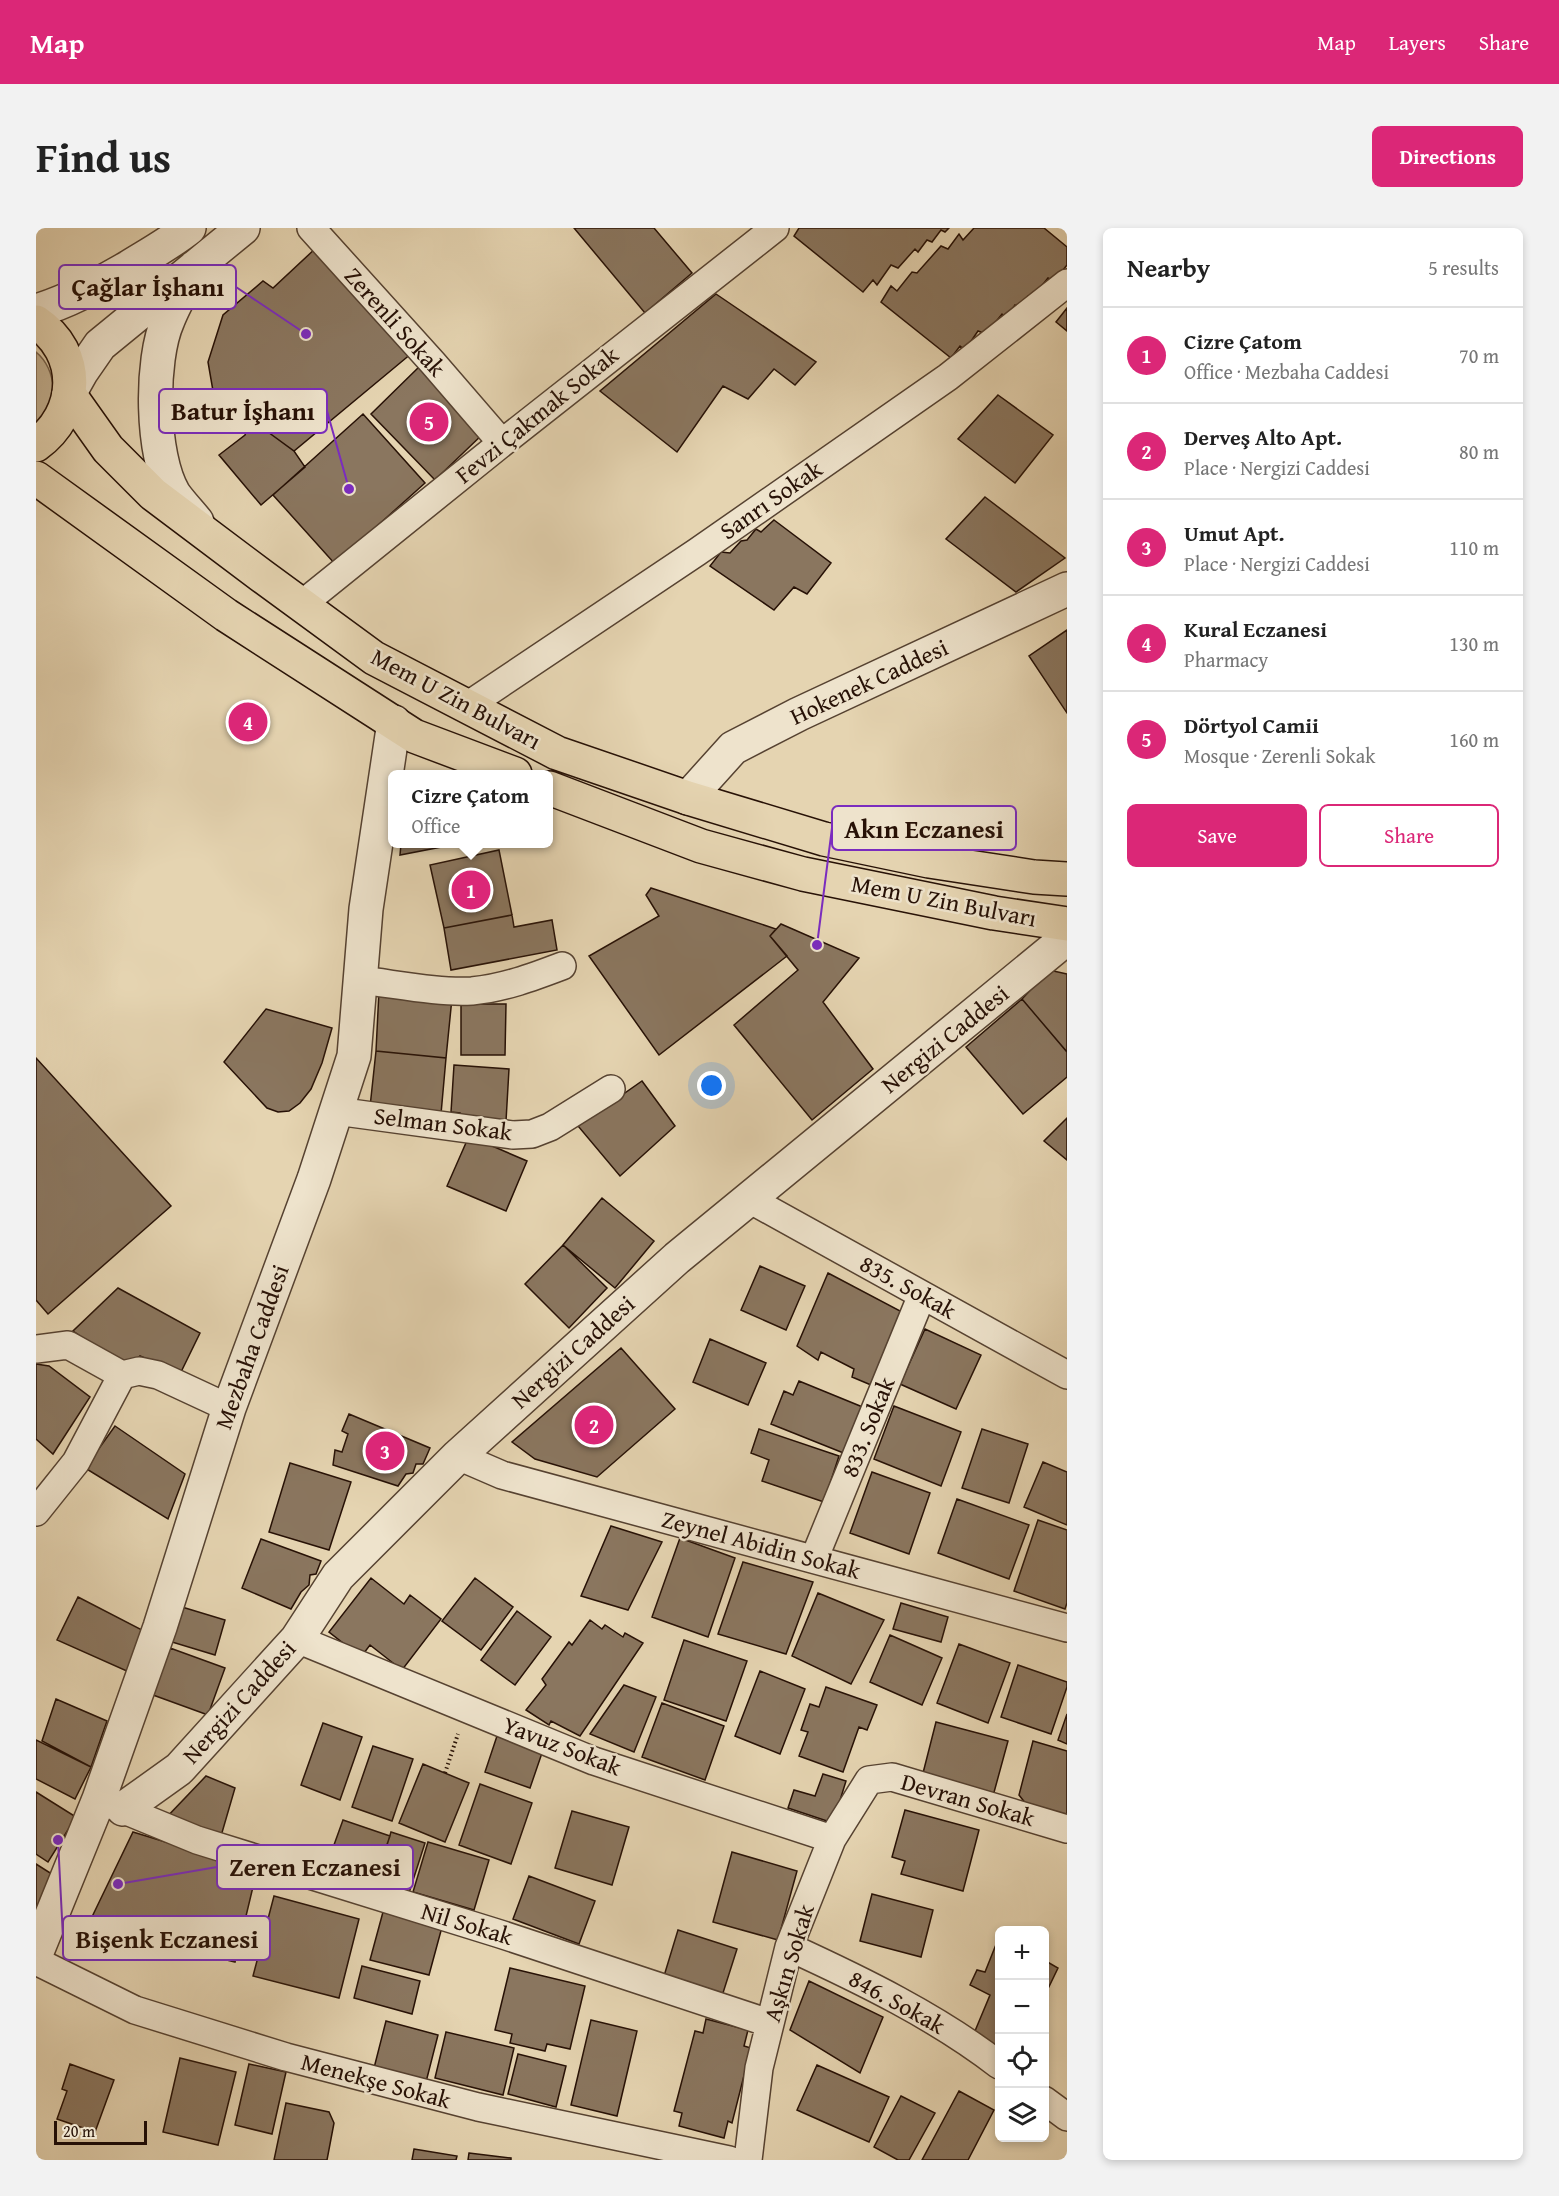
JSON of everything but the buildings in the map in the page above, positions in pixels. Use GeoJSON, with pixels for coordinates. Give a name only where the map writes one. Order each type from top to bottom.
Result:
{"type":"FeatureCollection","features":[{"type":"Feature","properties":{"kind":"main road"},"geometry":{"type":"LineString","coordinates":[[36,322],[47,329],[61,348],[69,371],[69,394],[62,417],[48,436],[36,445]]}},
{"type":"Feature","properties":{"kind":"main road","name":"Mem U Zin Bulvarı"},"geometry":{"type":"LineString","coordinates":[[69,394],[108,449],[153,494],[208,536],[374,658],[557,753],[688,798],[824,839],[917,859],[1034,877],[1067,879]]}},
{"type":"Feature","properties":{"kind":"main road","name":"Mem U Zin Bulvarı"},"geometry":{"type":"LineString","coordinates":[[36,478],[226,615],[414,736],[504,770]]}},
{"type":"Feature","properties":{"kind":"main road","name":"Mem U Zin Bulvarı"},"geometry":{"type":"LineString","coordinates":[[553,790],[701,846],[803,874],[994,913],[1067,924]]}},
{"type":"Feature","properties":{"kind":"street"},"geometry":{"type":"LineString","coordinates":[[36,311],[65,302],[94,287],[172,242],[189,228]]}},
{"type":"Feature","properties":{"kind":"street"},"geometry":{"type":"LineString","coordinates":[[69,394],[100,345],[243,228]]}},
{"type":"Feature","properties":{"kind":"street","name":"Zerenli Sokak"},"geometry":{"type":"LineString","coordinates":[[311,228],[502,443]]}},
{"type":"Feature","properties":{"kind":"street","name":"Fevzi Çakmak Sokak"},"geometry":{"type":"LineString","coordinates":[[302,605],[502,443],[775,228]]}},
{"type":"Feature","properties":{"kind":"street"},"geometry":{"type":"LineString","coordinates":[[195,267],[167,321],[158,358],[155,411],[160,460],[174,493],[208,536]]}},
{"type":"Feature","properties":{"kind":"street","name":"Sanrı Sokak"},"geometry":{"type":"LineString","coordinates":[[467,706],[697,552],[948,377],[1067,283]]}},
{"type":"Feature","properties":{"kind":"street","name":"Hokenek Caddesi"},"geometry":{"type":"LineString","coordinates":[[688,798],[733,748],[799,714],[1067,589]]}},
{"type":"Feature","properties":{"kind":"street","name":"Mezbaha Caddesi"},"geometry":{"type":"LineString","coordinates":[[36,1954],[111,1804],[160,1627],[229,1408],[314,1179],[354,1056],[366,909],[394,722]]}},
{"type":"Feature","properties":{"kind":"street","name":"Nergizi Caddesi"},"geometry":{"type":"LineString","coordinates":[[111,1804],[179,1769],[297,1639],[338,1576],[458,1456],[677,1257],[1067,938]]}},
{"type":"Feature","properties":{"kind":"street"},"geometry":{"type":"LineString","coordinates":[[360,980],[472,991],[517,983],[562,966]]}},
{"type":"Feature","properties":{"kind":"street","name":"Selman Sokak"},"geometry":{"type":"LineString","coordinates":[[336,1111],[513,1134],[532,1134],[550,1127],[610,1089]]}},
{"type":"Feature","properties":{"kind":"street","name":"835. Sokak"},"geometry":{"type":"LineString","coordinates":[[749,1199],[1067,1375]]}},
{"type":"Feature","properties":{"kind":"street","name":"833. Sokak"},"geometry":{"type":"LineString","coordinates":[[814,1560],[922,1295]]}},
{"type":"Feature","properties":{"kind":"street"},"geometry":{"type":"LineString","coordinates":[[36,1349],[68,1345],[122,1375],[139,1371],[158,1375],[229,1408]]}},
{"type":"Feature","properties":{"kind":"street"},"geometry":{"type":"LineString","coordinates":[[36,1512],[76,1462],[122,1375]]}},
{"type":"Feature","properties":{"kind":"street","name":"Zeynel Abidin Sokak"},"geometry":{"type":"LineString","coordinates":[[458,1456],[502,1475],[1067,1628]]}},
{"type":"Feature","properties":{"kind":"street","name":"Yavuz Sokak"},"geometry":{"type":"LineString","coordinates":[[297,1639],[594,1761],[832,1839]]}},
{"type":"Feature","properties":{"kind":"street","name":"Devran Sokak"},"geometry":{"type":"LineString","coordinates":[[869,1780],[892,1777],[1067,1829]]}},
{"type":"Feature","properties":{"kind":"street","name":"Aşkın Sokak"},"geometry":{"type":"LineString","coordinates":[[748,2160],[759,2068],[789,1947],[832,1839],[869,1780]]}},
{"type":"Feature","properties":{"kind":"street","name":"Nil Sokak"},"geometry":{"type":"LineString","coordinates":[[111,1804],[197,1840],[500,1934],[769,2023]]}},
{"type":"Feature","properties":{"kind":"street","name":"846. Sokak"},"geometry":{"type":"LineString","coordinates":[[789,1947],[856,1979],[970,2042],[995,2062]]}},
{"type":"Feature","properties":{"kind":"street","name":"Menekşe Sokak"},"geometry":{"type":"LineString","coordinates":[[36,1961],[135,2010],[286,2057],[478,2108],[729,2160]]}},
{"type":"Feature","properties":{"kind":"street"},"geometry":{"type":"LineString","coordinates":[[1049,2104],[1067,2117]]}},
{"type":"Feature","properties":{"kind":"path"},"geometry":{"type":"LineString","coordinates":[[445,1773],[466,1708]]}},
{"type":"Feature","properties":{"kind":"shaded area"},"geometry":{"type":"Polygon","coordinates":[[[36,352],[48,368],[53,388],[49,408],[36,423],[36,352]]]}},
{"type":"Feature","properties":{"kind":"place","name":"Çağlar İşhanı"},"geometry":{"type":"Point","coordinates":[306,334]}},
{"type":"Feature","properties":{"kind":"place","name":"Dörtyol Camii"},"geometry":{"type":"Point","coordinates":[429,422]}},
{"type":"Feature","properties":{"kind":"place","name":"Batur İşhanı"},"geometry":{"type":"Point","coordinates":[349,489]}},
{"type":"Feature","properties":{"kind":"place","name":"Kural Eczanesi"},"geometry":{"type":"Point","coordinates":[248,722]}},
{"type":"Feature","properties":{"kind":"place","name":"Cizre Çatom"},"geometry":{"type":"Point","coordinates":[471,890]}},
{"type":"Feature","properties":{"kind":"place","name":"Akın Eczanesi"},"geometry":{"type":"Point","coordinates":[817,945]}},
{"type":"Feature","properties":{"kind":"place","name":"Derveş Alto Apt."},"geometry":{"type":"Point","coordinates":[594,1425]}},
{"type":"Feature","properties":{"kind":"place","name":"Umut Apt."},"geometry":{"type":"Point","coordinates":[385,1451]}},
{"type":"Feature","properties":{"kind":"place","name":"Bişenk Eczanesi"},"geometry":{"type":"Point","coordinates":[58,1840]}},
{"type":"Feature","properties":{"kind":"place","name":"Zeren Eczanesi"},"geometry":{"type":"Point","coordinates":[118,1884]}}]}
